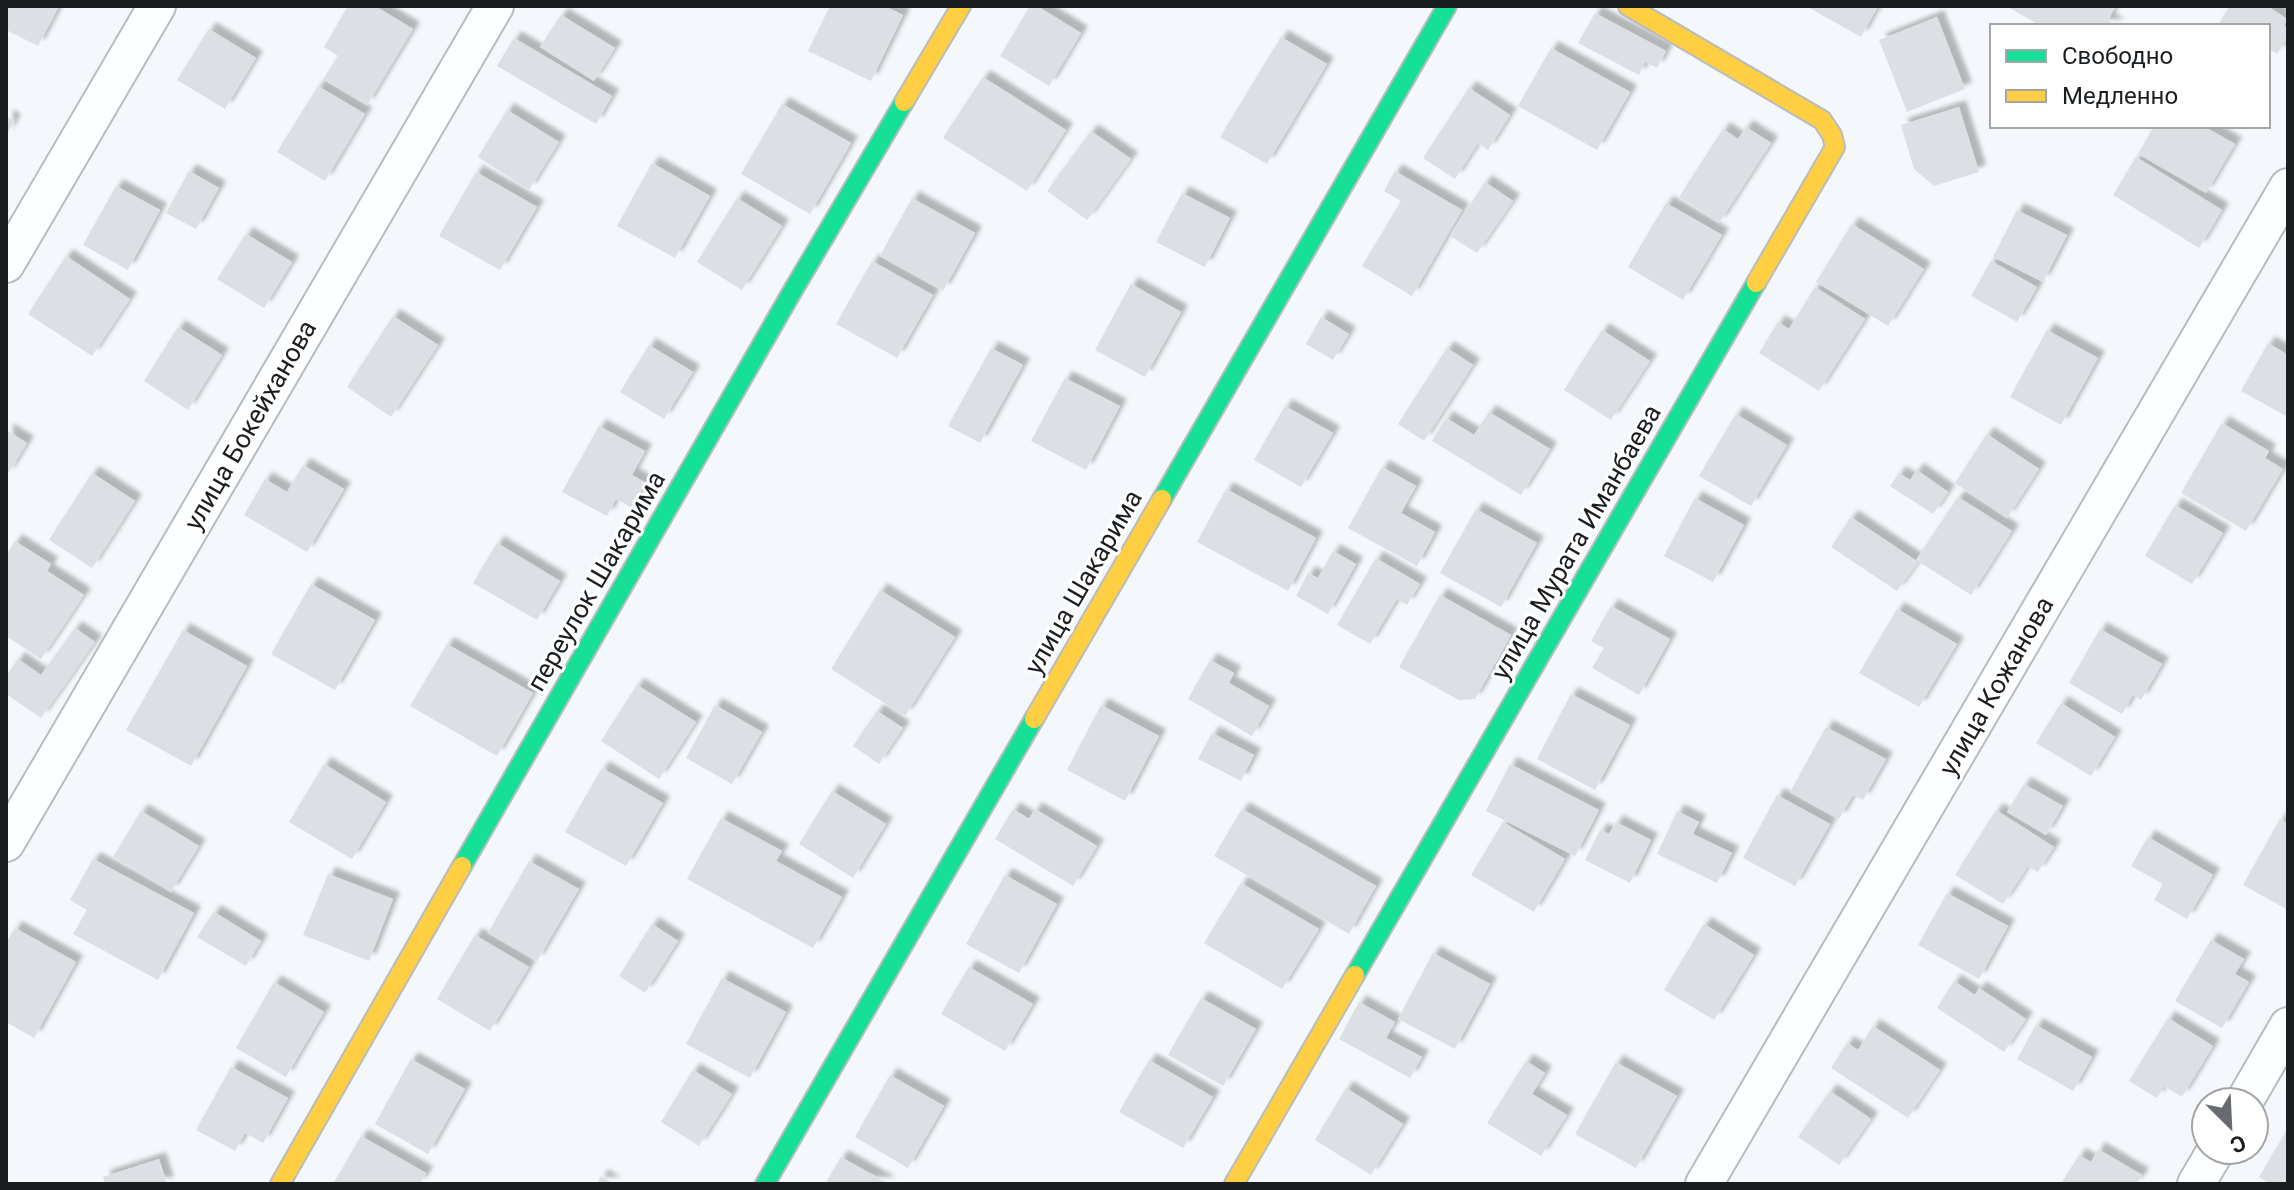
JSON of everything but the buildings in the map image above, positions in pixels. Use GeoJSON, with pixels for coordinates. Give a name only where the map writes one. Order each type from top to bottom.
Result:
{"type":"FeatureCollection","features":[{"type":"Feature","properties":{"kind":"street"},"geometry":{"type":"LineString","coordinates":[[6,264],[157,6]]}},
{"type":"Feature","properties":{"kind":"street","name":"улица Бокейханова"},"geometry":{"type":"LineString","coordinates":[[6,843],[495,6]]}},
{"type":"Feature","properties":{"kind":"street","name":"переулок Шакарима"},"geometry":{"type":"LineString","coordinates":[[280,1184],[792,292],[961,6]]}},
{"type":"Feature","properties":{"kind":"street","name":"улица Шакарима"},"geometry":{"type":"LineString","coordinates":[[765,1184],[1447,6]]}},
{"type":"Feature","properties":{"kind":"street","name":"улица Мурата Иманбаева"},"geometry":{"type":"LineString","coordinates":[[1234,1184],[1835,147],[1832,135],[1822,120],[1628,6]]}},
{"type":"Feature","properties":{"kind":"street","name":"улица Кожанова"},"geometry":{"type":"LineString","coordinates":[[1704,1184],[2288,187]]}},
{"type":"Feature","properties":{"kind":"street"},"geometry":{"type":"LineString","coordinates":[[2253,1086],[2288,1026]]}},
{"type":"Feature","properties":{"kind":"street"},"geometry":{"type":"LineString","coordinates":[[2196,1184],[2207,1166]]}},
{"type":"Feature","properties":{"kind":"traffic: fast"},"geometry":{"type":"LineString","coordinates":[[1162,499],[1447,6]]}},
{"type":"Feature","properties":{"kind":"traffic: fast"},"geometry":{"type":"LineString","coordinates":[[462,866],[904,102]]}},
{"type":"Feature","properties":{"kind":"traffic: fast"},"geometry":{"type":"LineString","coordinates":[[1355,975],[1756,283]]}},
{"type":"Feature","properties":{"kind":"traffic: fast"},"geometry":{"type":"LineString","coordinates":[[765,1184],[1034,719]]}},
{"type":"Feature","properties":{"kind":"traffic: slow"},"geometry":{"type":"LineString","coordinates":[[904,102],[961,6]]}},
{"type":"Feature","properties":{"kind":"traffic: slow"},"geometry":{"type":"LineString","coordinates":[[1628,6],[1822,120],[1832,135],[1835,147],[1756,283]]}},
{"type":"Feature","properties":{"kind":"traffic: slow"},"geometry":{"type":"LineString","coordinates":[[1034,719],[1162,499]]}},
{"type":"Feature","properties":{"kind":"traffic: slow"},"geometry":{"type":"LineString","coordinates":[[280,1184],[462,866]]}},
{"type":"Feature","properties":{"kind":"traffic: slow"},"geometry":{"type":"LineString","coordinates":[[1234,1184],[1355,975]]}}]}
